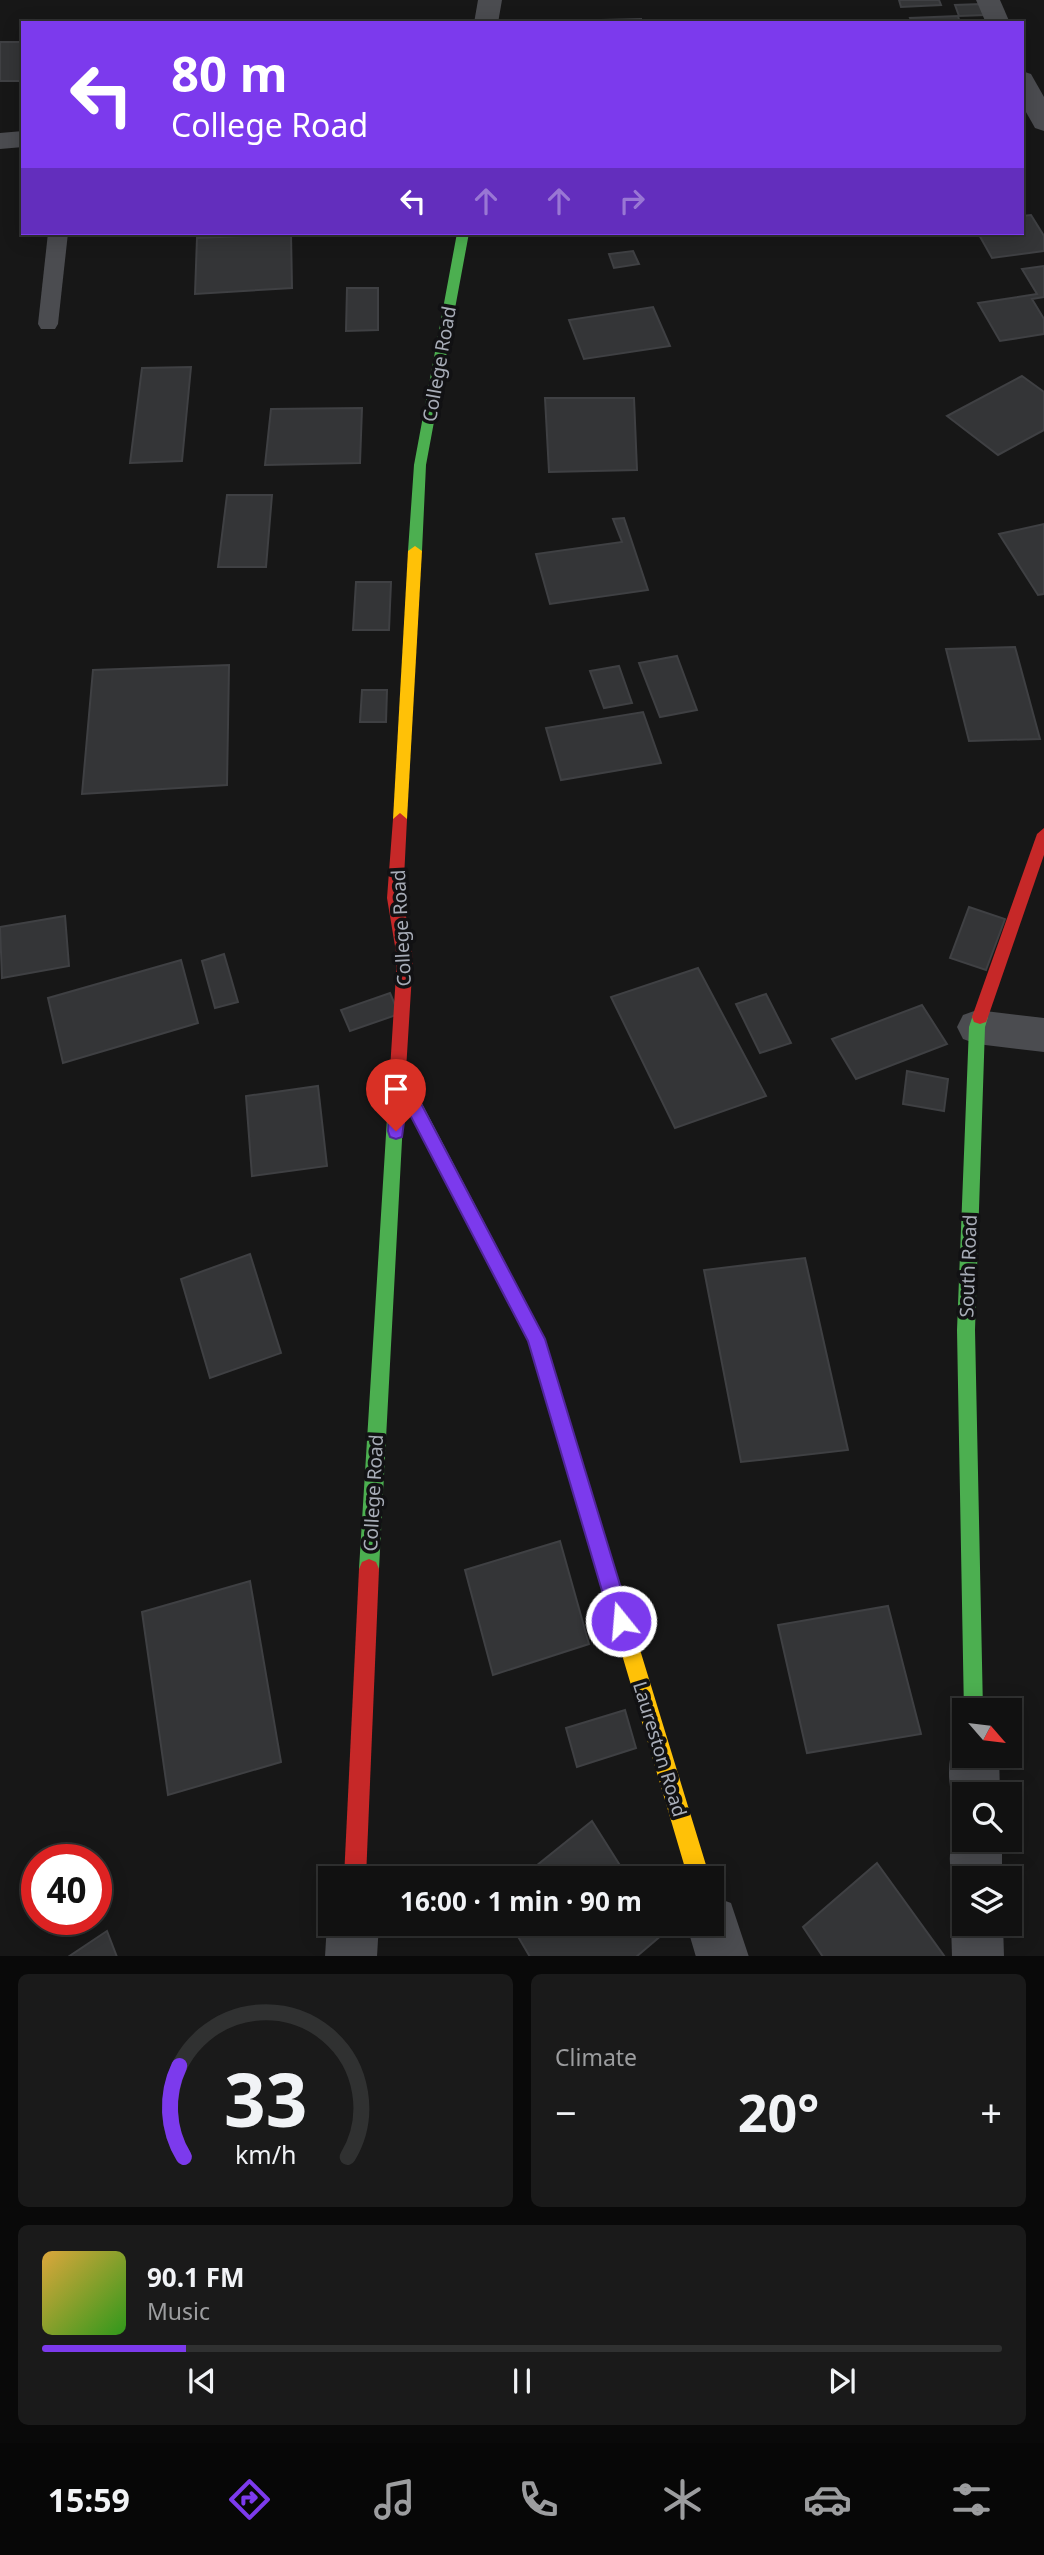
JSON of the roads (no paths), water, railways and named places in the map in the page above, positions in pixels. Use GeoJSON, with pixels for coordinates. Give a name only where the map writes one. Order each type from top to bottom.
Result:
{"type":"FeatureCollection","features":[{"type":"Feature","properties":{"kind":"street"},"geometry":{"type":"LineString","coordinates":[[486,21],[490,0]]}},
{"type":"Feature","properties":{"kind":"street"},"geometry":{"type":"LineString","coordinates":[[988,0],[997,21]]}},
{"type":"Feature","properties":{"kind":"street"},"geometry":{"type":"LineString","coordinates":[[1024,83],[1042,116]]}},
{"type":"Feature","properties":{"kind":"street"},"geometry":{"type":"LineString","coordinates":[[0,141],[21,139]]}},
{"type":"Feature","properties":{"kind":"street","name":"College Road"},"geometry":{"type":"LineString","coordinates":[[356,1866],[373,1478],[400,1078],[405,958],[396,898],[420,465],[463,235]]}},
{"type":"Feature","properties":{"kind":"street","name":"South Road"},"geometry":{"type":"LineString","coordinates":[[974,1698],[966,1330],[977,1027],[1044,834]]}},
{"type":"Feature","properties":{"kind":"street"},"geometry":{"type":"LineString","coordinates":[[977,1027],[1044,1035]]}},
{"type":"Feature","properties":{"kind":"street","name":"Laureston Road"},"geometry":{"type":"LineString","coordinates":[[400,1078],[536,1339],[695,1866]]}},
{"type":"Feature","properties":{"kind":"street"},"geometry":{"type":"LineString","coordinates":[[351,1956],[352,1936]]}},
{"type":"Feature","properties":{"kind":"street"},"geometry":{"type":"LineString","coordinates":[[717,1936],[723,1956]]}},
{"type":"Feature","properties":{"kind":"street"},"geometry":{"type":"LineString","coordinates":[[977,1936],[978,1956]]}},
{"type":"Feature","properties":{"kind":"lane"},"geometry":{"type":"LineString","coordinates":[[48,324],[58,235]]}}]}
